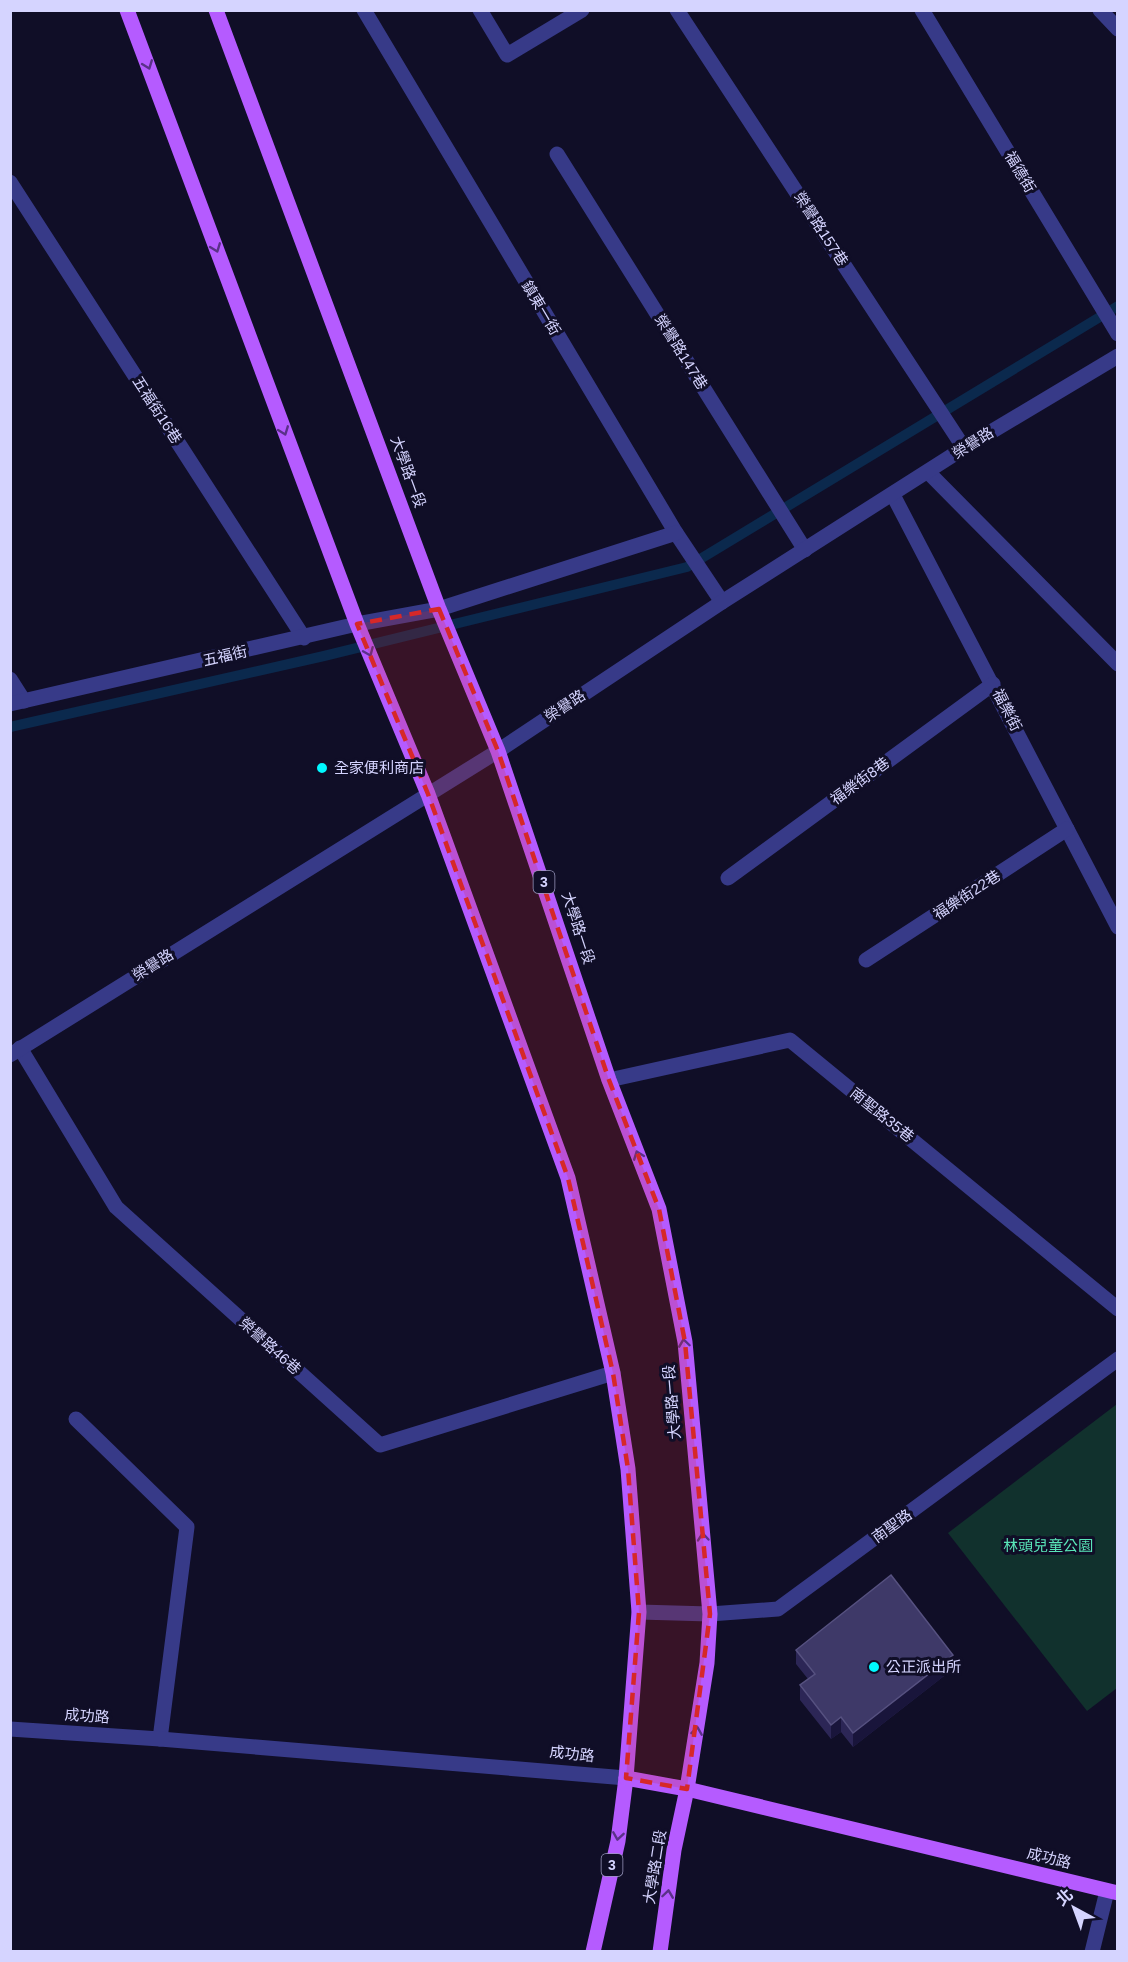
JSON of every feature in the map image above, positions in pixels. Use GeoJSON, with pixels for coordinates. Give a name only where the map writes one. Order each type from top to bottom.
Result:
{"type":"FeatureCollection","features":[{"type":"Feature","properties":{"kind":"main road","name":"3"},"geometry":{"type":"LineString","coordinates":[[127,10],[357,624],[428,794],[568,1178],[613,1373],[628,1468],[639,1612],[626,1778],[618,1841],[593,1952]]}},
{"type":"Feature","properties":{"kind":"main road","name":"大學路一段"},"geometry":{"type":"LineString","coordinates":[[216,10],[439,609],[498,751],[609,1080],[659,1209],[685,1342],[710,1614],[707,1663],[687,1789]]}},
{"type":"Feature","properties":{"kind":"main road","name":"成功路"},"geometry":{"type":"LineString","coordinates":[[626,1778],[687,1789],[1112,1892]]}},
{"type":"Feature","properties":{"kind":"main road","name":"大學路二段"},"geometry":{"type":"LineString","coordinates":[[660,1952],[674,1850],[687,1789]]}},
{"type":"Feature","properties":{"kind":"street","name":"鎮東一街"},"geometry":{"type":"LineString","coordinates":[[364,10],[676,533],[722,602]]}},
{"type":"Feature","properties":{"kind":"street"},"geometry":{"type":"LineString","coordinates":[[480,10],[507,55],[582,10]]}},
{"type":"Feature","properties":{"kind":"street","name":"榮譽路157巷"},"geometry":{"type":"LineString","coordinates":[[677,10],[964,448]]}},
{"type":"Feature","properties":{"kind":"street","name":"福德街"},"geometry":{"type":"LineString","coordinates":[[922,10],[1118,334]]}},
{"type":"Feature","properties":{"kind":"street"},"geometry":{"type":"LineString","coordinates":[[1100,10],[1118,29]]}},
{"type":"Feature","properties":{"kind":"street","name":"榮譽路147巷"},"geometry":{"type":"LineString","coordinates":[[557,154],[805,550]]}},
{"type":"Feature","properties":{"kind":"street","name":"五福街16巷"},"geometry":{"type":"LineString","coordinates":[[10,182],[303,638]]}},
{"type":"Feature","properties":{"kind":"street","name":"榮譽路"},"geometry":{"type":"LineString","coordinates":[[15,1052],[498,751],[722,602],[964,448],[1118,356]]}},
{"type":"Feature","properties":{"kind":"street"},"geometry":{"type":"LineString","coordinates":[[928,472],[1118,664]]}},
{"type":"Feature","properties":{"kind":"street","name":"福樂街"},"geometry":{"type":"LineString","coordinates":[[893,495],[1118,927]]}},
{"type":"Feature","properties":{"kind":"street","name":"五福街"},"geometry":{"type":"LineString","coordinates":[[17,703],[357,624],[439,609],[676,533]]}},
{"type":"Feature","properties":{"kind":"street"},"geometry":{"type":"LineString","coordinates":[[10,679],[17,703]]}},
{"type":"Feature","properties":{"kind":"street","name":"福樂街8巷"},"geometry":{"type":"LineString","coordinates":[[728,878],[993,684]]}},
{"type":"Feature","properties":{"kind":"street","name":"福樂街22巷"},"geometry":{"type":"LineString","coordinates":[[866,960],[1067,829]]}},
{"type":"Feature","properties":{"kind":"street","name":"南聖路35巷"},"geometry":{"type":"LineString","coordinates":[[609,1080],[790,1040],[1118,1309]]}},
{"type":"Feature","properties":{"kind":"street","name":"榮譽路46巷"},"geometry":{"type":"LineString","coordinates":[[15,1052],[116,1207],[380,1445],[613,1373]]}},
{"type":"Feature","properties":{"kind":"street","name":"南聖路"},"geometry":{"type":"LineString","coordinates":[[639,1612],[710,1614],[778,1610],[1118,1359]]}},
{"type":"Feature","properties":{"kind":"street"},"geometry":{"type":"LineString","coordinates":[[76,1419],[187,1527],[160,1739]]}},
{"type":"Feature","properties":{"kind":"street","name":"成功路"},"geometry":{"type":"LineString","coordinates":[[10,1729],[160,1739],[626,1778]]}},
{"type":"Feature","properties":{"kind":"street"},"geometry":{"type":"LineString","coordinates":[[1092,1952],[1112,1892]]}},
{"type":"Feature","properties":{"kind":"highlighted area"},"geometry":{"type":"Polygon","coordinates":[[[439,609],[498,751],[609,1080],[659,1209],[685,1342],[710,1614],[687,1789],[626,1778],[639,1612],[628,1469],[613,1373],[568,1178],[428,794],[357,624],[439,609]]]}},
{"type":"Feature","properties":{"kind":"green space","name":"林頭兒童公園"},"geometry":{"type":"Polygon","coordinates":[[[1117,1404],[1117,1688],[1087,1711],[948,1533],[1117,1404]]]}},
{"type":"Feature","properties":{"kind":"building","name":"公正派出所"},"geometry":{"type":"Polygon","coordinates":[[[891,1575],[953,1655],[853,1733],[841,1717],[831,1725],[800,1685],[815,1674],[796,1650],[891,1575]]]}},
{"type":"Feature","properties":{"kind":"waterway"},"geometry":{"type":"LineString","coordinates":[[10,727],[324,656],[687,567],[1118,306]]}},
{"type":"Feature","properties":{"kind":"place","name":"全家便利商店"},"geometry":{"type":"Point","coordinates":[322,768]}},
{"type":"Feature","properties":{"kind":"place","name":"公正派出所"},"geometry":{"type":"Point","coordinates":[874,1667]}}]}
